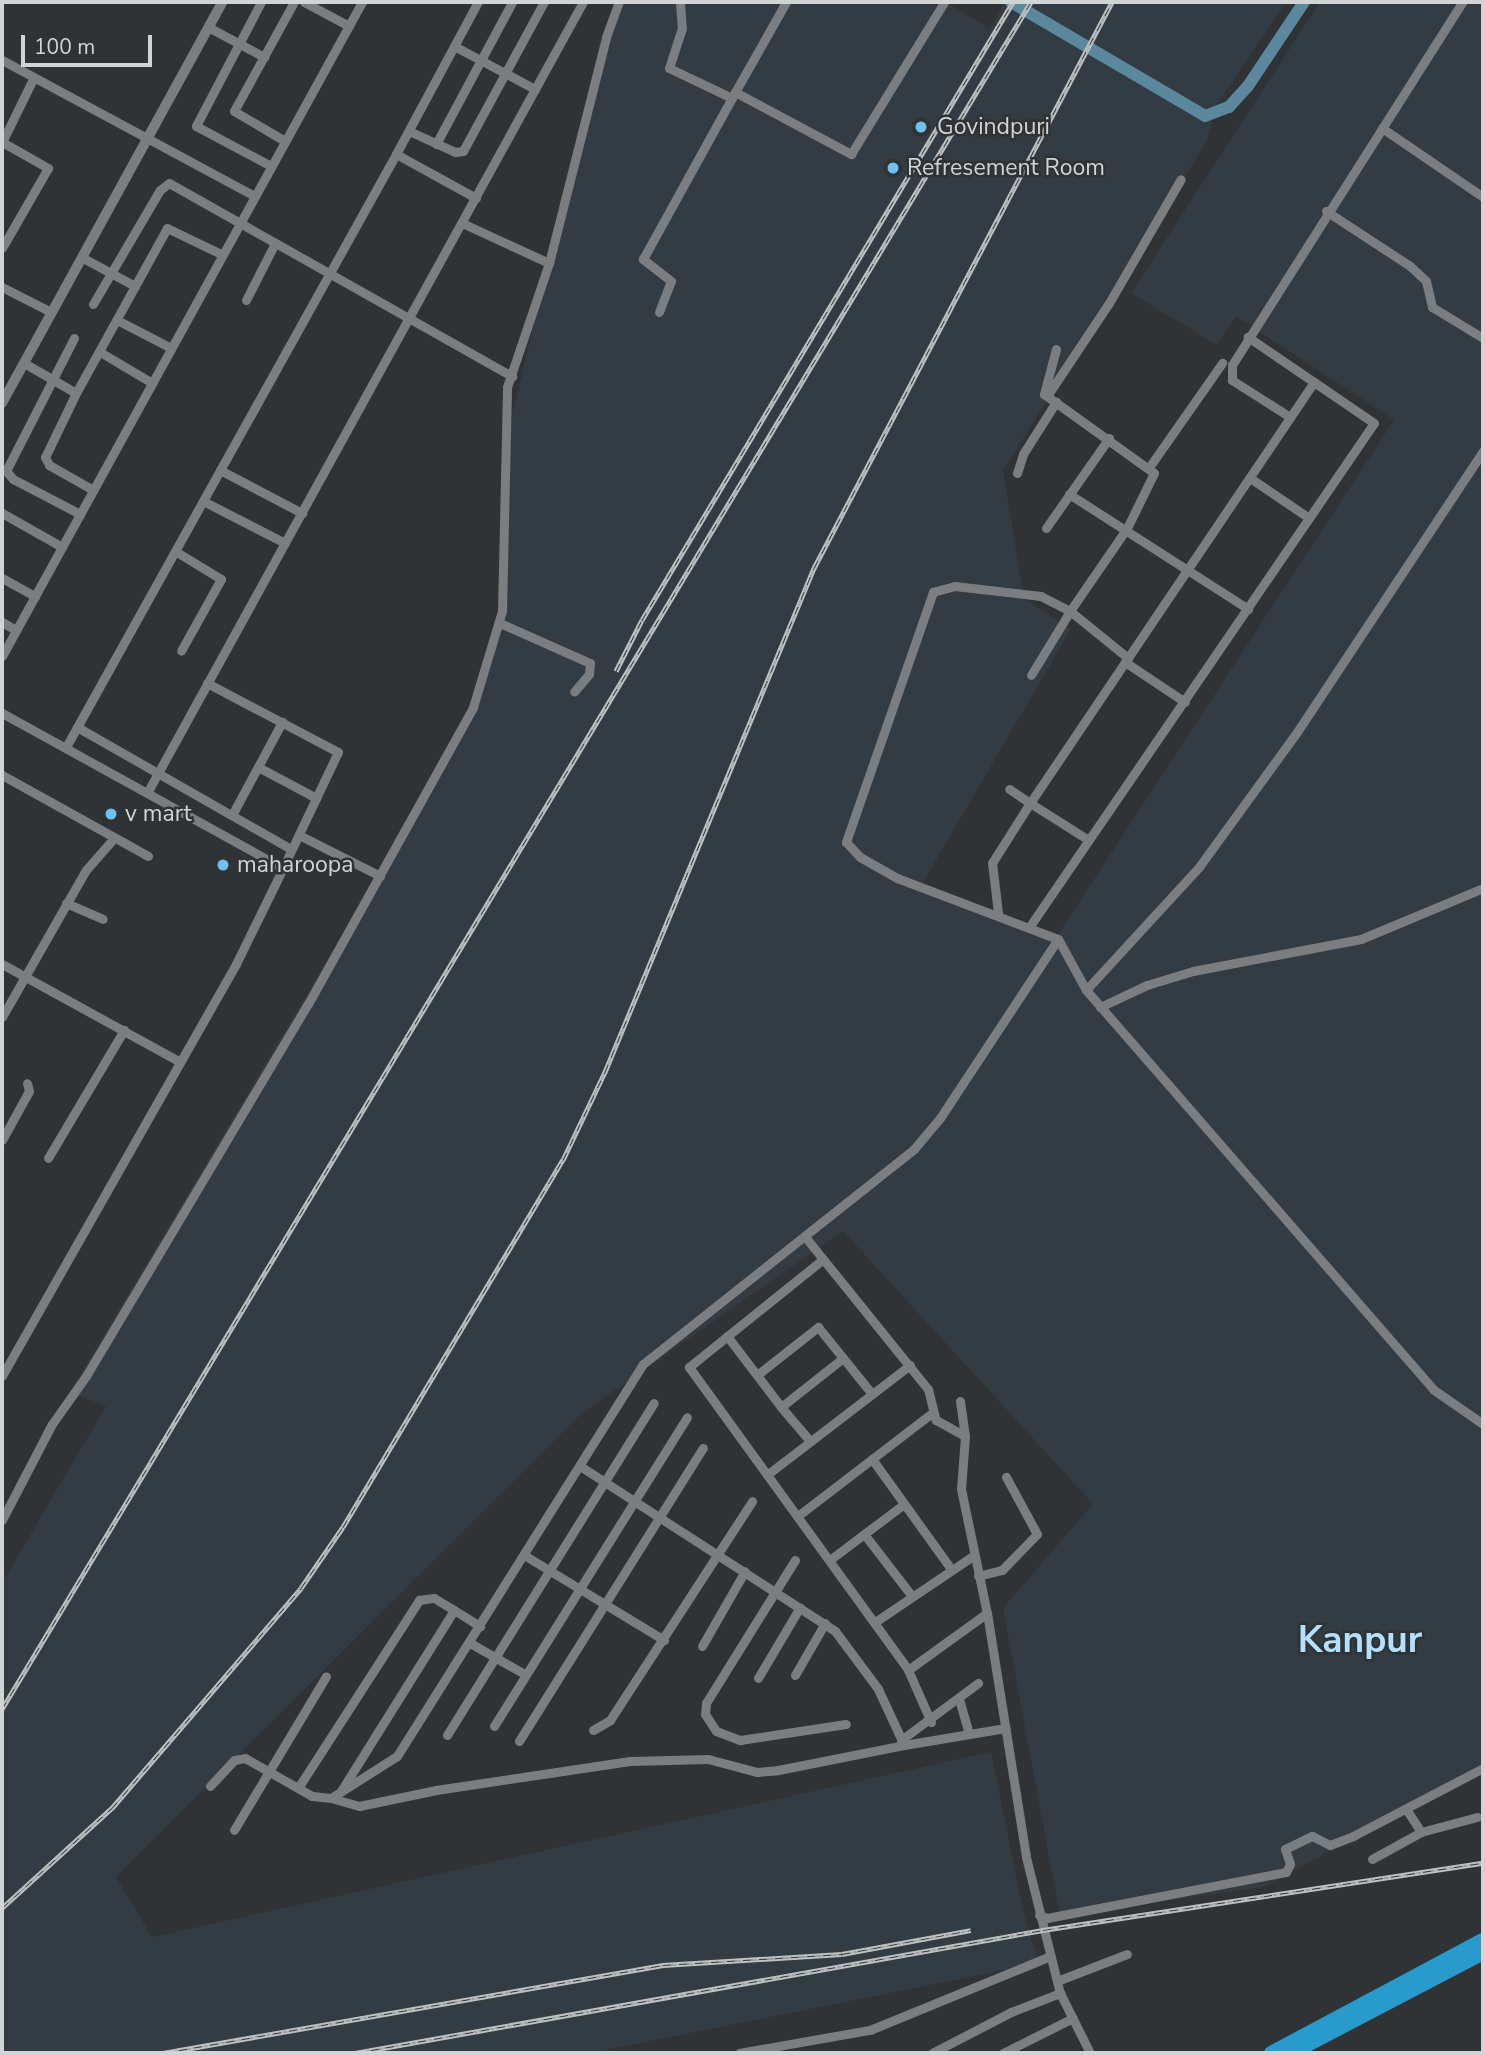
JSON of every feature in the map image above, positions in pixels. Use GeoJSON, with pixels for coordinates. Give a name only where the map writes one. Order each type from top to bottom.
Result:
{"type":"FeatureCollection","features":[{"type":"Feature","properties":{"kind":"highway"},"geometry":{"type":"LineString","coordinates":[[1271,2053],[1483,1940]]}},
{"type":"Feature","properties":{"kind":"highway"},"geometry":{"type":"LineString","coordinates":[[1292,2053],[1483,1953]]}},
{"type":"Feature","properties":{"kind":"main road"},"geometry":{"type":"LineString","coordinates":[[1011,2],[1205,116],[1229,107],[1248,86],[1304,2]]}},
{"type":"Feature","properties":{"kind":"street"},"geometry":{"type":"LineString","coordinates":[[2,403],[222,2]]}},
{"type":"Feature","properties":{"kind":"street"},"geometry":{"type":"LineString","coordinates":[[261,2],[195,126],[271,166]]}},
{"type":"Feature","properties":{"kind":"street"},"geometry":{"type":"LineString","coordinates":[[285,141],[235,114],[294,2]]}},
{"type":"Feature","properties":{"kind":"street"},"geometry":{"type":"LineString","coordinates":[[304,2],[349,26]]}},
{"type":"Feature","properties":{"kind":"street"},"geometry":{"type":"LineString","coordinates":[[2,656],[253,195],[362,2]]}},
{"type":"Feature","properties":{"kind":"street"},"geometry":{"type":"LineString","coordinates":[[66,747],[396,155],[478,2]]}},
{"type":"Feature","properties":{"kind":"street"},"geometry":{"type":"LineString","coordinates":[[436,144],[512,2]]}},
{"type":"Feature","properties":{"kind":"street"},"geometry":{"type":"LineString","coordinates":[[409,131],[458,153],[463,151],[544,2]]}},
{"type":"Feature","properties":{"kind":"street"},"geometry":{"type":"LineString","coordinates":[[147,793],[583,2]]}},
{"type":"Feature","properties":{"kind":"street"},"geometry":{"type":"LineString","coordinates":[[2,1520],[52,1424],[86,1376],[380,876],[473,707],[500,623],[506,532],[505,400],[549,262],[606,37],[619,2]]}},
{"type":"Feature","properties":{"kind":"street"},"geometry":{"type":"LineString","coordinates":[[680,2],[682,28],[669,68],[734,95],[851,155],[944,2]]}},
{"type":"Feature","properties":{"kind":"street"},"geometry":{"type":"LineString","coordinates":[[659,312],[671,281],[643,259],[786,2]]}},
{"type":"Feature","properties":{"kind":"street"},"geometry":{"type":"LineString","coordinates":[[1290,417],[1230,375],[1248,337],[1326,211],[1462,2]]}},
{"type":"Feature","properties":{"kind":"street"},"geometry":{"type":"LineString","coordinates":[[208,27],[264,57]]}},
{"type":"Feature","properties":{"kind":"street"},"geometry":{"type":"LineString","coordinates":[[454,46],[535,89]]}},
{"type":"Feature","properties":{"kind":"street"},"geometry":{"type":"LineString","coordinates":[[2,60],[253,195]]}},
{"type":"Feature","properties":{"kind":"street"},"geometry":{"type":"LineString","coordinates":[[2,248],[48,167],[2,142],[34,76]]}},
{"type":"Feature","properties":{"kind":"street"},"geometry":{"type":"LineString","coordinates":[[1382,128],[1483,197]]}},
{"type":"Feature","properties":{"kind":"street"},"geometry":{"type":"LineString","coordinates":[[396,155],[475,198]]}},
{"type":"Feature","properties":{"kind":"street"},"geometry":{"type":"LineString","coordinates":[[1047,396],[1109,303],[1181,179]]}},
{"type":"Feature","properties":{"kind":"street"},"geometry":{"type":"LineString","coordinates":[[93,304],[166,183],[411,316],[512,376]]}},
{"type":"Feature","properties":{"kind":"street"},"geometry":{"type":"LineString","coordinates":[[1326,211],[1410,266],[1426,281],[1432,307],[1483,338]]}},
{"type":"Feature","properties":{"kind":"street"},"geometry":{"type":"LineString","coordinates":[[462,223],[549,262]]}},
{"type":"Feature","properties":{"kind":"street"},"geometry":{"type":"LineString","coordinates":[[93,490],[48,465],[45,457],[76,393],[167,228],[221,254]]}},
{"type":"Feature","properties":{"kind":"street"},"geometry":{"type":"LineString","coordinates":[[246,300],[275,243]]}},
{"type":"Feature","properties":{"kind":"street"},"geometry":{"type":"LineString","coordinates":[[83,258],[135,286]]}},
{"type":"Feature","properties":{"kind":"street"},"geometry":{"type":"LineString","coordinates":[[2,287],[51,312]]}},
{"type":"Feature","properties":{"kind":"street"},"geometry":{"type":"LineString","coordinates":[[117,320],[171,348]]}},
{"type":"Feature","properties":{"kind":"street"},"geometry":{"type":"LineString","coordinates":[[1030,926],[1374,423],[1248,337]]}},
{"type":"Feature","properties":{"kind":"street"},"geometry":{"type":"LineString","coordinates":[[74,338],[6,471],[13,479],[80,514]]}},
{"type":"Feature","properties":{"kind":"street"},"geometry":{"type":"LineString","coordinates":[[1031,675],[1070,611],[1127,528],[1154,478],[1150,466],[1047,396],[1042,387],[1056,349]]}},
{"type":"Feature","properties":{"kind":"street"},"geometry":{"type":"LineString","coordinates":[[100,352],[152,383]]}},
{"type":"Feature","properties":{"kind":"street"},"geometry":{"type":"LineString","coordinates":[[24,363],[76,393]]}},
{"type":"Feature","properties":{"kind":"street"},"geometry":{"type":"LineString","coordinates":[[1150,466],[1222,363]]}},
{"type":"Feature","properties":{"kind":"street"},"geometry":{"type":"LineString","coordinates":[[998,913],[992,863],[1314,382]]}},
{"type":"Feature","properties":{"kind":"street"},"geometry":{"type":"LineString","coordinates":[[1017,473],[1023,454],[1056,402]]}},
{"type":"Feature","properties":{"kind":"street"},"geometry":{"type":"LineString","coordinates":[[1046,528],[1109,438]]}},
{"type":"Feature","properties":{"kind":"street"},"geometry":{"type":"LineString","coordinates":[[1086,990],[1199,867],[1297,732],[1483,451]]}},
{"type":"Feature","properties":{"kind":"street"},"geometry":{"type":"LineString","coordinates":[[220,470],[302,513]]}},
{"type":"Feature","properties":{"kind":"street"},"geometry":{"type":"LineString","coordinates":[[1250,478],[1309,518]]}},
{"type":"Feature","properties":{"kind":"street"},"geometry":{"type":"LineString","coordinates":[[1069,494],[1127,528],[1248,609]]}},
{"type":"Feature","properties":{"kind":"street"},"geometry":{"type":"LineString","coordinates":[[203,501],[285,543]]}},
{"type":"Feature","properties":{"kind":"street"},"geometry":{"type":"LineString","coordinates":[[2,513],[62,547]]}},
{"type":"Feature","properties":{"kind":"street"},"geometry":{"type":"LineString","coordinates":[[175,551],[221,579],[181,651]]}},
{"type":"Feature","properties":{"kind":"street"},"geometry":{"type":"LineString","coordinates":[[2,578],[35,596]]}},
{"type":"Feature","properties":{"kind":"street"},"geometry":{"type":"LineString","coordinates":[[1185,702],[1127,660],[1070,611],[1041,596],[955,586],[933,592],[847,834],[849,847],[882,870],[998,913],[1058,939],[1086,990],[1100,1007],[1434,1390],[1483,1424]]}},
{"type":"Feature","properties":{"kind":"street"},"geometry":{"type":"LineString","coordinates":[[2,622],[16,630]]}},
{"type":"Feature","properties":{"kind":"street"},"geometry":{"type":"LineString","coordinates":[[500,623],[590,663],[589,674],[574,692]]}},
{"type":"Feature","properties":{"kind":"street"},"geometry":{"type":"LineString","coordinates":[[2,1376],[236,964],[338,752],[207,683]]}},
{"type":"Feature","properties":{"kind":"street"},"geometry":{"type":"LineString","coordinates":[[2,713],[283,868]]}},
{"type":"Feature","properties":{"kind":"street"},"geometry":{"type":"LineString","coordinates":[[232,815],[282,722]]}},
{"type":"Feature","properties":{"kind":"street"},"geometry":{"type":"LineString","coordinates":[[77,727],[291,849]]}},
{"type":"Feature","properties":{"kind":"street"},"geometry":{"type":"LineString","coordinates":[[258,767],[316,798]]}},
{"type":"Feature","properties":{"kind":"street"},"geometry":{"type":"LineString","coordinates":[[2,775],[148,856]]}},
{"type":"Feature","properties":{"kind":"street"},"geometry":{"type":"LineString","coordinates":[[1009,789],[1087,839]]}},
{"type":"Feature","properties":{"kind":"street"},"geometry":{"type":"LineString","coordinates":[[299,835],[380,876]]}},
{"type":"Feature","properties":{"kind":"street"},"geometry":{"type":"LineString","coordinates":[[2,1017],[86,870],[114,838]]}},
{"type":"Feature","properties":{"kind":"street"},"geometry":{"type":"LineString","coordinates":[[1100,1007],[1147,985],[1193,971],[1362,939],[1483,888]]}},
{"type":"Feature","properties":{"kind":"street"},"geometry":{"type":"LineString","coordinates":[[66,903],[103,919]]}},
{"type":"Feature","properties":{"kind":"street"},"geometry":{"type":"LineString","coordinates":[[335,1797],[402,1750],[643,1364],[806,1238],[925,1138],[1058,939]]}},
{"type":"Feature","properties":{"kind":"street"},"geometry":{"type":"LineString","coordinates":[[2,964],[180,1062]]}},
{"type":"Feature","properties":{"kind":"street"},"geometry":{"type":"LineString","coordinates":[[48,1158],[124,1030]]}},
{"type":"Feature","properties":{"kind":"street"},"geometry":{"type":"LineString","coordinates":[[2,1140],[29,1091],[27,1083]]}},
{"type":"Feature","properties":{"kind":"street"},"geometry":{"type":"LineString","coordinates":[[806,1238],[910,1365],[932,1396],[932,1413],[938,1422],[965,1436]]}},
{"type":"Feature","properties":{"kind":"street"},"geometry":{"type":"LineString","coordinates":[[822,1260],[689,1367],[831,1559],[908,1670],[931,1722]]}},
{"type":"Feature","properties":{"kind":"street"},"geometry":{"type":"LineString","coordinates":[[757,1375],[818,1327],[872,1394]]}},
{"type":"Feature","properties":{"kind":"street"},"geometry":{"type":"LineString","coordinates":[[727,1336],[780,1407],[810,1441]]}},
{"type":"Feature","properties":{"kind":"street"},"geometry":{"type":"LineString","coordinates":[[780,1407],[843,1358]]}},
{"type":"Feature","properties":{"kind":"street"},"geometry":{"type":"LineString","coordinates":[[768,1474],[910,1365]]}},
{"type":"Feature","properties":{"kind":"street"},"geometry":{"type":"LineString","coordinates":[[960,1401],[965,1436],[961,1489],[987,1613],[1039,1915],[1060,1993],[1090,2053]]}},
{"type":"Feature","properties":{"kind":"street"},"geometry":{"type":"LineString","coordinates":[[447,1735],[654,1403]]}},
{"type":"Feature","properties":{"kind":"street"},"geometry":{"type":"LineString","coordinates":[[799,1515],[932,1413]]}},
{"type":"Feature","properties":{"kind":"street"},"geometry":{"type":"LineString","coordinates":[[494,1726],[687,1417]]}},
{"type":"Feature","properties":{"kind":"street"},"geometry":{"type":"LineString","coordinates":[[519,1741],[703,1448]]}},
{"type":"Feature","properties":{"kind":"street"},"geometry":{"type":"LineString","coordinates":[[872,1459],[951,1569]]}},
{"type":"Feature","properties":{"kind":"street"},"geometry":{"type":"LineString","coordinates":[[580,1466],[825,1623],[851,1647],[873,1681],[902,1743]]}},
{"type":"Feature","properties":{"kind":"street"},"geometry":{"type":"LineString","coordinates":[[978,1576],[1002,1570],[1037,1534],[1006,1477]]}},
{"type":"Feature","properties":{"kind":"street"},"geometry":{"type":"LineString","coordinates":[[593,1730],[610,1720],[752,1501]]}},
{"type":"Feature","properties":{"kind":"street"},"geometry":{"type":"LineString","coordinates":[[831,1559],[904,1504]]}},
{"type":"Feature","properties":{"kind":"street"},"geometry":{"type":"LineString","coordinates":[[864,1534],[912,1596]]}},
{"type":"Feature","properties":{"kind":"street"},"geometry":{"type":"LineString","coordinates":[[524,1555],[664,1640]]}},
{"type":"Feature","properties":{"kind":"street"},"geometry":{"type":"LineString","coordinates":[[875,1622],[973,1556]]}},
{"type":"Feature","properties":{"kind":"street"},"geometry":{"type":"LineString","coordinates":[[795,1560],[706,1703],[705,1714],[716,1731],[740,1740],[846,1724]]}},
{"type":"Feature","properties":{"kind":"street"},"geometry":{"type":"LineString","coordinates":[[702,1646],[745,1571]]}},
{"type":"Feature","properties":{"kind":"street"},"geometry":{"type":"LineString","coordinates":[[298,1788],[419,1600],[434,1598],[480,1626]]}},
{"type":"Feature","properties":{"kind":"street"},"geometry":{"type":"LineString","coordinates":[[758,1678],[800,1606]]}},
{"type":"Feature","properties":{"kind":"street"},"geometry":{"type":"LineString","coordinates":[[335,1797],[454,1610]]}},
{"type":"Feature","properties":{"kind":"street"},"geometry":{"type":"LineString","coordinates":[[908,1670],[987,1613]]}},
{"type":"Feature","properties":{"kind":"street"},"geometry":{"type":"LineString","coordinates":[[795,1675],[825,1623]]}},
{"type":"Feature","properties":{"kind":"street"},"geometry":{"type":"LineString","coordinates":[[470,1643],[526,1675]]}},
{"type":"Feature","properties":{"kind":"street"},"geometry":{"type":"LineString","coordinates":[[234,1830],[326,1676]]}},
{"type":"Feature","properties":{"kind":"street"},"geometry":{"type":"LineString","coordinates":[[902,1743],[978,1683]]}},
{"type":"Feature","properties":{"kind":"street"},"geometry":{"type":"LineString","coordinates":[[959,1699],[969,1734]]}},
{"type":"Feature","properties":{"kind":"street"},"geometry":{"type":"LineString","coordinates":[[210,1786],[240,1758],[268,1770],[319,1799],[335,1797],[359,1806],[436,1790],[630,1760],[708,1759],[757,1772],[778,1770],[902,1743],[1006,1728]]}},
{"type":"Feature","properties":{"kind":"street"},"geometry":{"type":"LineString","coordinates":[[1039,1915],[1047,1918],[1286,1872],[1290,1864],[1285,1849],[1312,1836],[1330,1845],[1406,1810],[1483,1768]]}},
{"type":"Feature","properties":{"kind":"street"},"geometry":{"type":"LineString","coordinates":[[1406,1810],[1421,1832]]}},
{"type":"Feature","properties":{"kind":"street"},"geometry":{"type":"LineString","coordinates":[[1372,1858],[1421,1832],[1478,1817]]}},
{"type":"Feature","properties":{"kind":"street"},"geometry":{"type":"LineString","coordinates":[[1057,1981],[1127,1954]]}},
{"type":"Feature","properties":{"kind":"street"},"geometry":{"type":"LineString","coordinates":[[738,2053],[862,2032],[1050,1956]]}},
{"type":"Feature","properties":{"kind":"street"},"geometry":{"type":"LineString","coordinates":[[932,2053],[1011,2012],[1060,1993]]}},
{"type":"Feature","properties":{"kind":"street"},"geometry":{"type":"LineString","coordinates":[[1003,2053],[1073,2018]]}},
{"type":"Feature","properties":{"kind":"shaded area"},"geometry":{"type":"Polygon","coordinates":[[[621,2],[946,2],[990,29],[1005,2],[1286,2],[1216,106],[1207,141],[1003,471],[1024,599],[1071,629],[918,891],[1053,942],[1394,420],[1236,316],[1217,345],[1131,293],[1320,2],[1483,2],[1483,1771],[1263,1887],[1060,1916],[1003,1608],[1093,1504],[843,1231],[581,1414],[116,1877],[152,1937],[991,1752],[1023,1911],[1039,1963],[591,2053],[2,2053],[2,1583],[106,1406],[70,1392],[465,728],[501,607],[506,443],[600,41],[621,2]]]}},
{"type":"Feature","properties":{"kind":"railway"},"geometry":{"type":"LineString","coordinates":[[616,671],[642,620],[1013,2]]}},
{"type":"Feature","properties":{"kind":"railway"},"geometry":{"type":"LineString","coordinates":[[2,1709],[1031,2]]}},
{"type":"Feature","properties":{"kind":"railway"},"geometry":{"type":"LineString","coordinates":[[2,1908],[112,1808],[301,1588],[343,1527],[563,1160],[605,1072],[814,568],[1112,2]]}},
{"type":"Feature","properties":{"kind":"railway"},"geometry":{"type":"LineString","coordinates":[[355,2053],[1043,1930],[1483,1863]]}},
{"type":"Feature","properties":{"kind":"railway"},"geometry":{"type":"LineString","coordinates":[[163,2053],[663,1965],[842,1954],[971,1930]]}},
{"type":"Feature","properties":{"kind":"place","name":"Govindpuri"},"geometry":{"type":"Point","coordinates":[921,127]}},
{"type":"Feature","properties":{"kind":"place","name":"Refresement Room"},"geometry":{"type":"Point","coordinates":[893,168]}},
{"type":"Feature","properties":{"kind":"place","name":"v mart"},"geometry":{"type":"Point","coordinates":[111,814]}},
{"type":"Feature","properties":{"kind":"place","name":"maharoopa"},"geometry":{"type":"Point","coordinates":[223,865]}},
{"type":"Feature","properties":{"kind":"district","name":"Kanpur"},"geometry":{"type":"Point","coordinates":[1360,1640]}}]}
